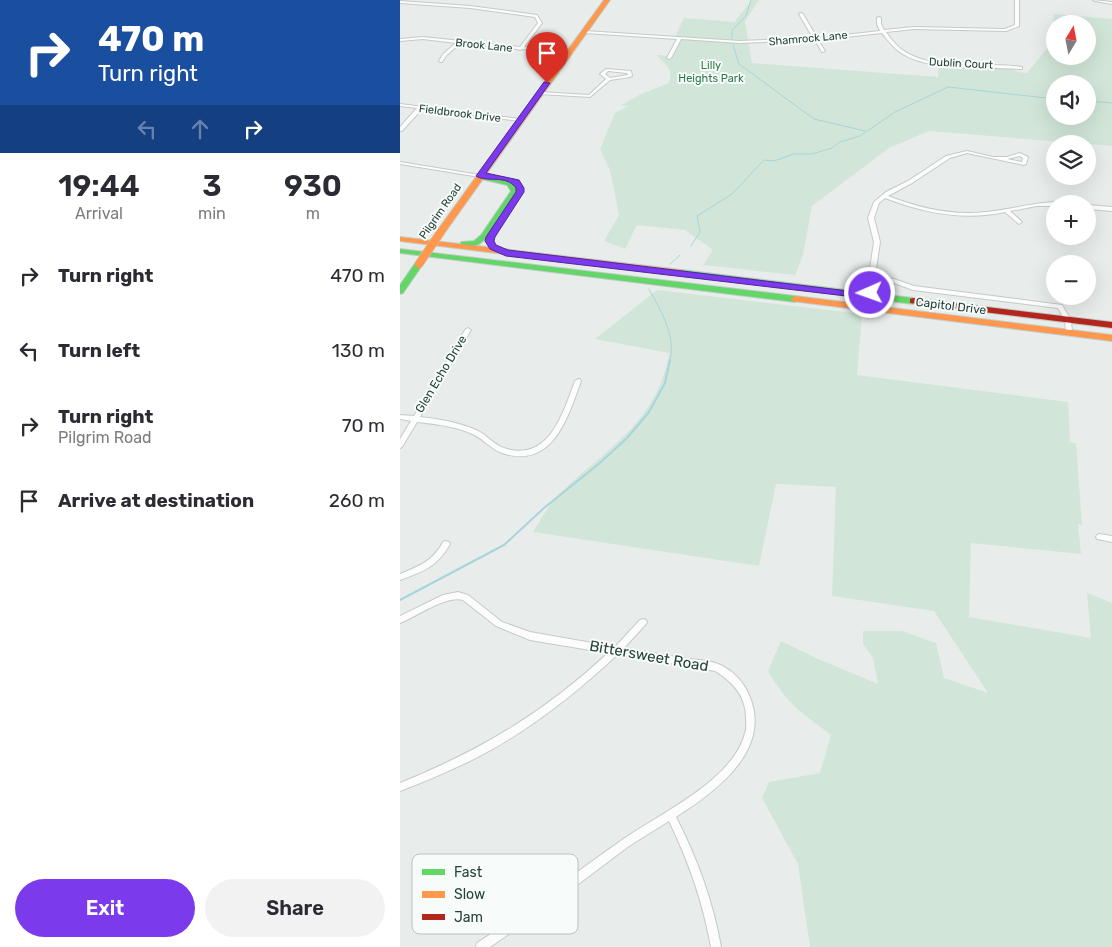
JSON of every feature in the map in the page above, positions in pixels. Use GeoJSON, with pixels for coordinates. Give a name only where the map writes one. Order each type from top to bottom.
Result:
{"type":"FeatureCollection","features":[{"type":"Feature","properties":{"kind":"main road","name":"Pilgrim Road"},"geometry":{"type":"LineString","coordinates":[[400,291],[607,0]]}},
{"type":"Feature","properties":{"kind":"main road"},"geometry":{"type":"LineString","coordinates":[[480,176],[489,175],[510,179],[516,181],[520,188],[520,192],[489,241],[493,247],[506,253]]}},
{"type":"Feature","properties":{"kind":"main road"},"geometry":{"type":"LineString","coordinates":[[448,246],[472,244],[481,240],[514,191],[510,183],[480,176]]}},
{"type":"Feature","properties":{"kind":"main road","name":"Capitol Drive"},"geometry":{"type":"LineString","coordinates":[[400,239],[685,275],[1112,324]]}},
{"type":"Feature","properties":{"kind":"main road","name":"Capitol Drive"},"geometry":{"type":"LineString","coordinates":[[402,252],[1112,338]]}},
{"type":"Feature","properties":{"kind":"main road"},"geometry":{"type":"LineString","coordinates":[[681,286],[685,275]]}},
{"type":"Feature","properties":{"kind":"street","name":"Shamrock Lane"},"geometry":{"type":"LineString","coordinates":[[585,32],[740,42],[815,39],[882,30],[946,28],[1009,30],[1018,26],[1017,0]]}},
{"type":"Feature","properties":{"kind":"street"},"geometry":{"type":"LineString","coordinates":[[1095,0],[1112,3]]}},
{"type":"Feature","properties":{"kind":"street"},"geometry":{"type":"LineString","coordinates":[[400,2],[410,1],[470,7],[536,16],[540,22],[520,49]]}},
{"type":"Feature","properties":{"kind":"street"},"geometry":{"type":"LineString","coordinates":[[801,14],[823,51]]}},
{"type":"Feature","properties":{"kind":"street"},"geometry":{"type":"LineString","coordinates":[[879,18],[878,24],[882,30]]}},
{"type":"Feature","properties":{"kind":"street","name":"Dublin Court"},"geometry":{"type":"LineString","coordinates":[[882,30],[898,51],[915,59],[934,63],[1022,68]]}},
{"type":"Feature","properties":{"kind":"street","name":"Brook Lane"},"geometry":{"type":"LineString","coordinates":[[400,40],[423,38],[569,54]]}},
{"type":"Feature","properties":{"kind":"street"},"geometry":{"type":"LineString","coordinates":[[669,58],[679,39]]}},
{"type":"Feature","properties":{"kind":"street"},"geometry":{"type":"LineString","coordinates":[[441,61],[444,55],[458,43]]}},
{"type":"Feature","properties":{"kind":"street"},"geometry":{"type":"LineString","coordinates":[[540,93],[590,96],[609,79],[626,77],[630,73],[607,70],[602,72],[609,79]]}},
{"type":"Feature","properties":{"kind":"street","name":"Fieldbrook Drive"},"geometry":{"type":"LineString","coordinates":[[400,105],[520,120]]}},
{"type":"Feature","properties":{"kind":"street"},"geometry":{"type":"LineString","coordinates":[[400,130],[420,108]]}},
{"type":"Feature","properties":{"kind":"street"},"geometry":{"type":"LineString","coordinates":[[867,308],[877,242],[871,218],[874,207],[884,196],[910,182],[934,164],[956,154],[972,152],[994,158],[1022,164],[1026,163],[1027,159],[1025,155],[1020,154],[1008,158],[994,158]]}},
{"type":"Feature","properties":{"kind":"street"},"geometry":{"type":"LineString","coordinates":[[400,163],[480,176]]}},
{"type":"Feature","properties":{"kind":"street"},"geometry":{"type":"LineString","coordinates":[[884,196],[949,214],[976,215],[1024,205],[1046,204]]}},
{"type":"Feature","properties":{"kind":"street"},"geometry":{"type":"LineString","coordinates":[[1096,208],[1112,209]]}},
{"type":"Feature","properties":{"kind":"street"},"geometry":{"type":"LineString","coordinates":[[1006,210],[1019,222]]}},
{"type":"Feature","properties":{"kind":"street"},"geometry":{"type":"LineString","coordinates":[[873,277],[892,280],[913,288],[1060,306],[1068,320],[1069,333]]}},
{"type":"Feature","properties":{"kind":"street","name":"Glen Echo Drive"},"geometry":{"type":"LineString","coordinates":[[400,444],[468,330]]}},
{"type":"Feature","properties":{"kind":"street"},"geometry":{"type":"LineString","coordinates":[[400,417],[467,429],[480,434],[496,448],[511,453],[529,452],[544,445],[560,429],[578,381]]}},
{"type":"Feature","properties":{"kind":"street"},"geometry":{"type":"LineString","coordinates":[[1100,537],[1112,539]]}},
{"type":"Feature","properties":{"kind":"street"},"geometry":{"type":"LineString","coordinates":[[400,577],[434,562],[440,557],[446,544]]}},
{"type":"Feature","properties":{"kind":"street","name":"Bittersweet Road"},"geometry":{"type":"LineString","coordinates":[[400,620],[446,597],[458,595],[465,597],[499,624],[518,633],[716,667],[729,674],[741,686],[748,701],[750,727],[741,755],[732,769],[672,816],[627,843],[578,878]]}},
{"type":"Feature","properties":{"kind":"street"},"geometry":{"type":"LineString","coordinates":[[400,787],[445,768],[516,730],[571,691],[616,650],[643,622]]}},
{"type":"Feature","properties":{"kind":"street"},"geometry":{"type":"LineString","coordinates":[[672,816],[689,850],[702,884],[716,947]]}},
{"type":"Feature","properties":{"kind":"street","name":"Bittersweet Road"},"geometry":{"type":"LineString","coordinates":[[481,947],[499,934]]}},
{"type":"Feature","properties":{"kind":"green space","name":"Lilly Heights Park"},"geometry":{"type":"Polygon","coordinates":[[[752,0],[759,0],[745,21],[752,63],[938,77],[939,64],[1010,68],[1018,72],[1027,73],[1046,50],[1046,65],[1096,65],[1096,18],[1112,19],[1112,146],[1096,145],[1096,135],[1046,135],[1046,141],[929,131],[889,148],[812,206],[803,255],[795,275],[703,265],[713,250],[685,230],[637,225],[625,249],[604,241],[619,215],[610,170],[600,149],[615,113],[628,106],[621,105],[641,94],[669,83],[669,69],[657,55],[672,56],[682,38],[675,37],[684,18],[734,22],[752,0]]]}},
{"type":"Feature","properties":{"kind":"green space"},"geometry":{"type":"Polygon","coordinates":[[[657,290],[862,314],[857,375],[1068,402],[1070,442],[1076,443],[1082,525],[1078,524],[1081,554],[971,543],[969,617],[1091,638],[1087,593],[1112,603],[1112,947],[810,947],[798,864],[762,798],[769,782],[820,773],[831,735],[803,714],[789,700],[768,671],[781,641],[878,684],[873,658],[863,644],[863,631],[902,631],[936,643],[944,678],[988,693],[934,611],[832,596],[836,487],[776,484],[759,566],[533,532],[555,498],[627,433],[654,398],[663,377],[669,353],[595,339],[657,290]]]}},
{"type":"Feature","properties":{"kind":"waterway"},"geometry":{"type":"LineString","coordinates":[[732,39],[732,30],[746,16],[751,0]]}},
{"type":"Feature","properties":{"kind":"waterway"},"geometry":{"type":"LineString","coordinates":[[733,45],[739,64],[814,119],[865,131]]}},
{"type":"Feature","properties":{"kind":"waterway"},"geometry":{"type":"LineString","coordinates":[[691,246],[700,232],[697,216],[732,194],[764,160],[774,161],[794,154],[812,154],[832,148],[840,142],[860,136],[895,112],[948,87],[1046,98]]}},
{"type":"Feature","properties":{"kind":"waterway"},"geometry":{"type":"LineString","coordinates":[[1096,102],[1112,103]]}},
{"type":"Feature","properties":{"kind":"waterway"},"geometry":{"type":"LineString","coordinates":[[670,264],[680,255]]}},
{"type":"Feature","properties":{"kind":"waterway"},"geometry":{"type":"LineString","coordinates":[[649,289],[669,333],[671,342],[670,361]]}},
{"type":"Feature","properties":{"kind":"waterway"},"geometry":{"type":"LineString","coordinates":[[400,600],[504,545],[544,508],[601,462],[627,438],[649,412],[665,383],[670,360]]}},
{"type":"Feature","properties":{"kind":"traffic: fast"},"geometry":{"type":"LineString","coordinates":[[464,244],[476,243],[484,237],[515,191],[510,183],[480,176]]}},
{"type":"Feature","properties":{"kind":"traffic: fast"},"geometry":{"type":"LineString","coordinates":[[400,251],[795,299]]}},
{"type":"Feature","properties":{"kind":"traffic: fast"},"geometry":{"type":"LineString","coordinates":[[400,291],[419,264]]}},
{"type":"Feature","properties":{"kind":"traffic: fast"},"geometry":{"type":"LineString","coordinates":[[682,273],[913,301]]}},
{"type":"Feature","properties":{"kind":"traffic: slow"},"geometry":{"type":"LineString","coordinates":[[440,233],[607,0]]}},
{"type":"Feature","properties":{"kind":"traffic: slow"},"geometry":{"type":"LineString","coordinates":[[419,264],[440,233]]}},
{"type":"Feature","properties":{"kind":"traffic: slow"},"geometry":{"type":"LineString","coordinates":[[400,239],[682,273]]}},
{"type":"Feature","properties":{"kind":"traffic: slow"},"geometry":{"type":"LineString","coordinates":[[795,299],[1112,338]]}},
{"type":"Feature","properties":{"kind":"traffic: jam"},"geometry":{"type":"LineString","coordinates":[[913,301],[1112,325]]}},
{"type":"Feature","properties":{"kind":"route"},"geometry":{"type":"LineString","coordinates":[[547,83],[480,176],[489,175],[510,179],[516,181],[520,188],[520,192],[489,241],[493,247],[506,253],[869,296],[870,293]]}}]}
